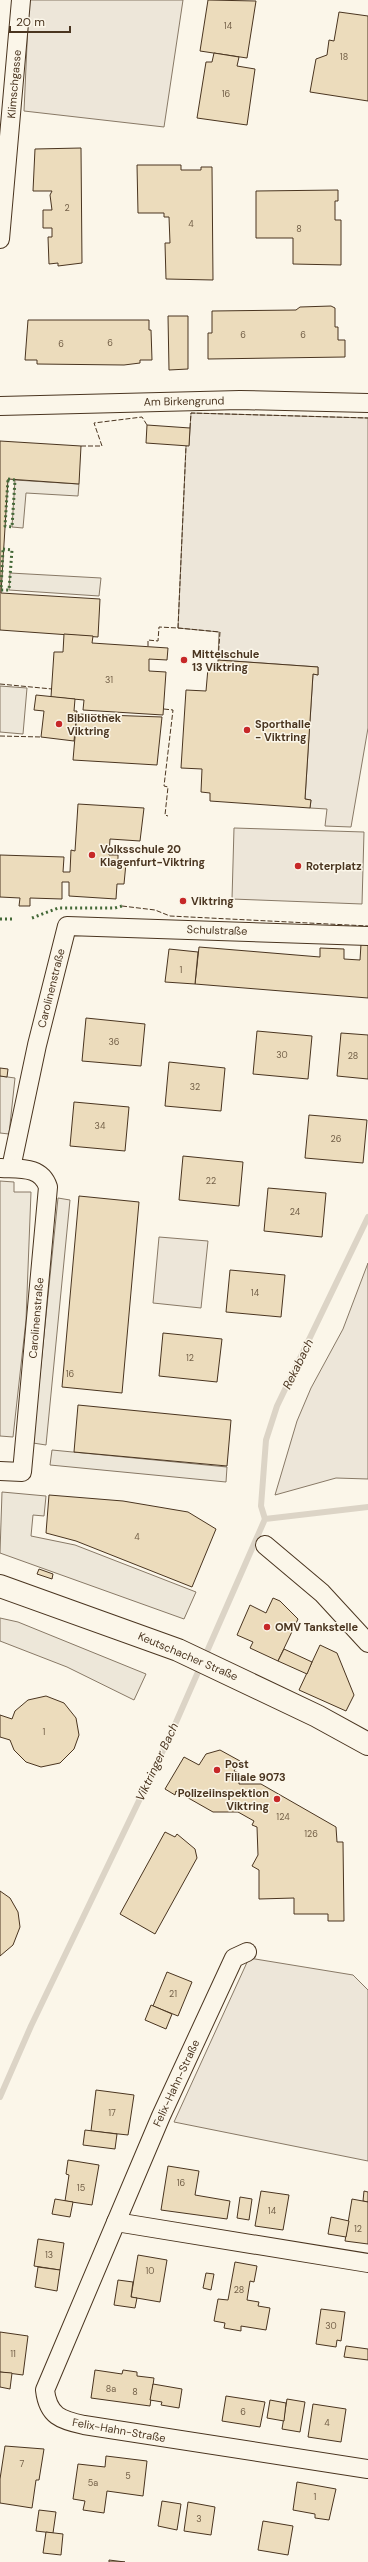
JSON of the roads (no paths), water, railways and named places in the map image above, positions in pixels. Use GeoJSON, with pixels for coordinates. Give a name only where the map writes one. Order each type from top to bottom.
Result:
{"type":"FeatureCollection","features":[{"type":"Feature","properties":{"kind":"main road","name":"Keutschacher Straße"},"geometry":{"type":"LineString","coordinates":[[0,1586],[178,1650],[229,1673],[368,1744]]}},
{"type":"Feature","properties":{"kind":"street","name":"Klimschgasse"},"geometry":{"type":"LineString","coordinates":[[0,239],[3,173],[21,0]]}},
{"type":"Feature","properties":{"kind":"street","name":"Am Birkengrund"},"geometry":{"type":"LineString","coordinates":[[0,406],[240,400],[368,403]]}},
{"type":"Feature","properties":{"kind":"street","name":"Schulstraße"},"geometry":{"type":"LineString","coordinates":[[67,926],[368,936]]}},
{"type":"Feature","properties":{"kind":"street","name":"Carolinenstraße"},"geometry":{"type":"LineString","coordinates":[[0,1471],[22,1472],[48,1187],[45,1178],[34,1171],[6,1168],[67,926]]}},
{"type":"Feature","properties":{"kind":"street"},"geometry":{"type":"LineString","coordinates":[[265,1545],[322,1593],[368,1643]]}},
{"type":"Feature","properties":{"kind":"street","name":"Felix-Hahn-Straße"},"geometry":{"type":"LineString","coordinates":[[247,1952],[234,1958],[161,2116],[44,2390],[46,2403],[53,2412],[66,2421],[84,2425],[368,2469]]}},
{"type":"Feature","properties":{"kind":"street"},"geometry":{"type":"LineString","coordinates":[[116,2222],[368,2263]]}},
{"type":"Feature","properties":{"kind":"waterway","name":"Rekabach"},"geometry":{"type":"LineString","coordinates":[[265,1519],[261,1506],[266,1440],[277,1406],[368,1217]]}},
{"type":"Feature","properties":{"kind":"waterway","name":"Viktringer Bach"},"geometry":{"type":"LineString","coordinates":[[0,2097],[31,2026],[170,1736],[265,1519],[368,1507]]}},
{"type":"Feature","properties":{"kind":"place","name":"Mittelschule 13 Viktring"},"geometry":{"type":"Point","coordinates":[184,660]}},
{"type":"Feature","properties":{"kind":"place","name":"Bibliothek Viktring"},"geometry":{"type":"Point","coordinates":[59,724]}},
{"type":"Feature","properties":{"kind":"place","name":"Sporthalle - Viktring"},"geometry":{"type":"Point","coordinates":[247,730]}},
{"type":"Feature","properties":{"kind":"place","name":"Volksschule 20 Klagenfurt-Viktring"},"geometry":{"type":"Point","coordinates":[92,855]}},
{"type":"Feature","properties":{"kind":"place","name":"Roterplatz"},"geometry":{"type":"Point","coordinates":[298,866]}},
{"type":"Feature","properties":{"kind":"place","name":"Viktring"},"geometry":{"type":"Point","coordinates":[183,901]}},
{"type":"Feature","properties":{"kind":"place","name":"OMV Tankstelle"},"geometry":{"type":"Point","coordinates":[267,1627]}},
{"type":"Feature","properties":{"kind":"place","name":"Post Filiale 9073"},"geometry":{"type":"Point","coordinates":[217,1770]}},
{"type":"Feature","properties":{"kind":"place","name":"Polizeiinspektion Viktring"},"geometry":{"type":"Point","coordinates":[277,1799]}}]}
